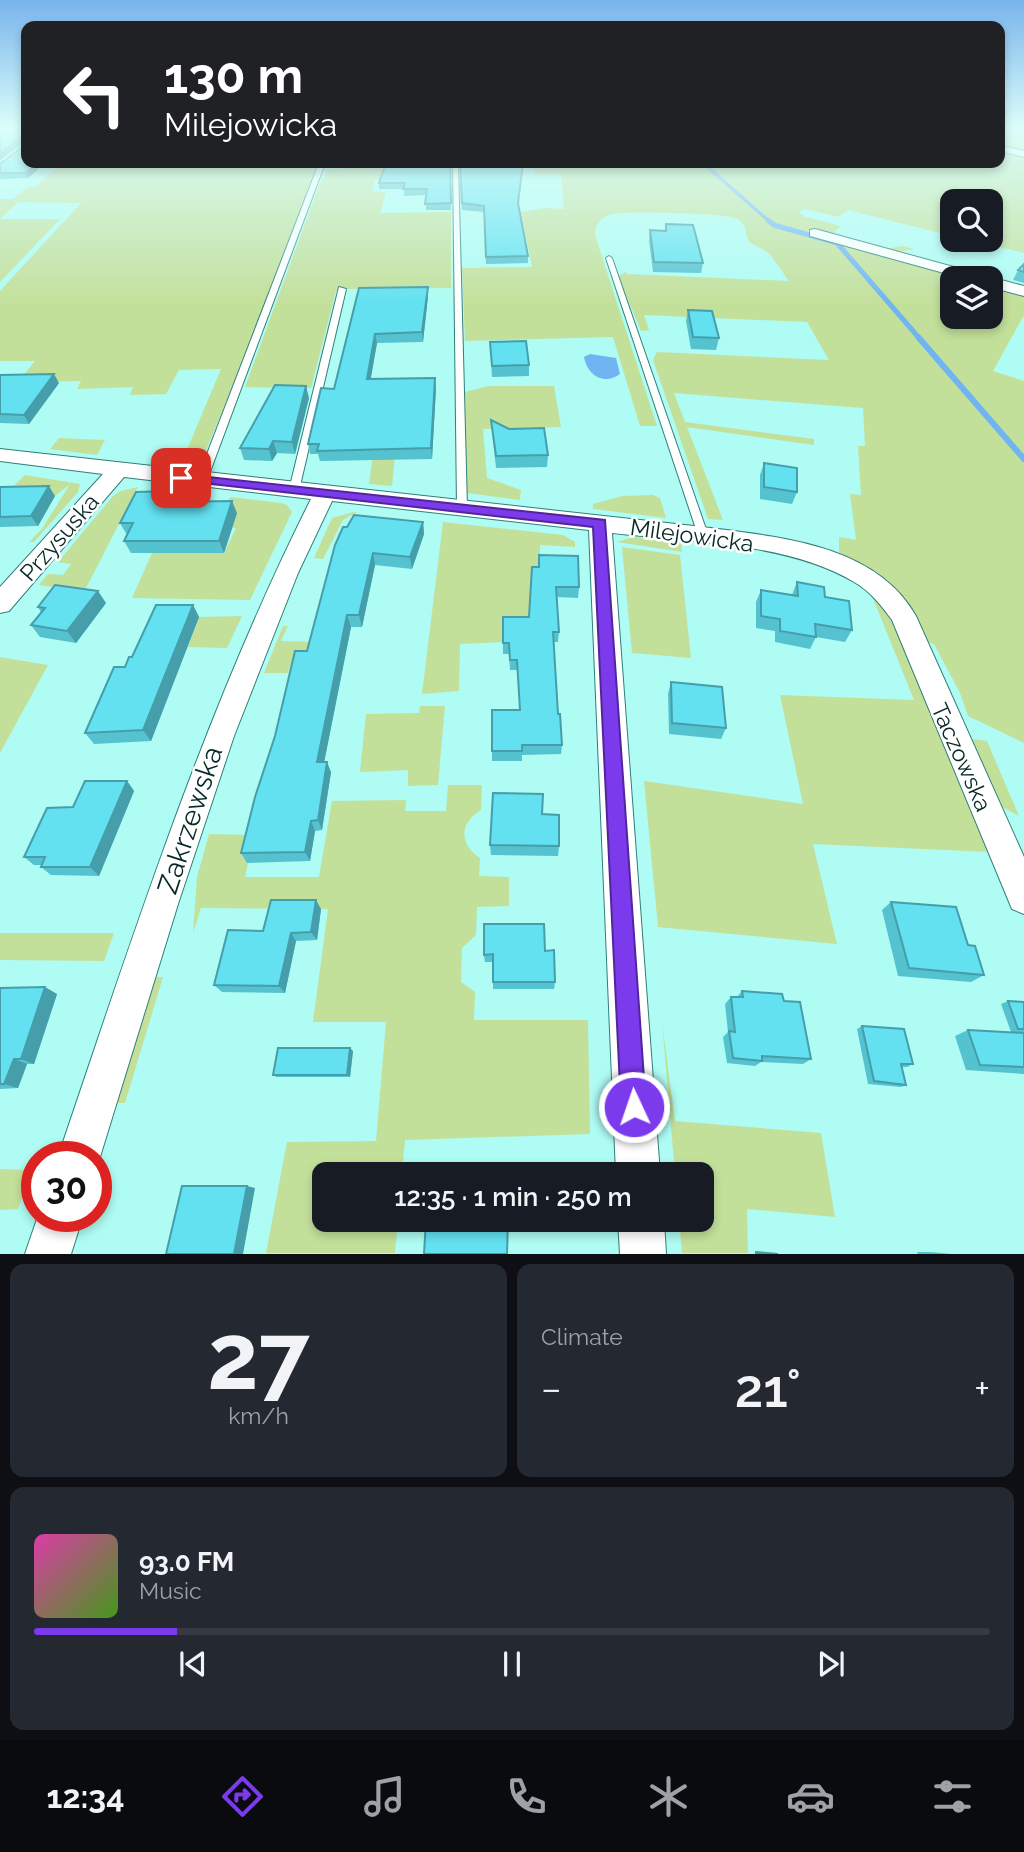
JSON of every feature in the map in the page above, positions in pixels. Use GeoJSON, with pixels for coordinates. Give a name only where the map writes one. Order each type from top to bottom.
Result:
{"type":"FeatureCollection","features":[{"type":"Feature","properties":{"kind":"street"},"geometry":{"type":"LineString","coordinates":[[815,233],[940,268]]}},
{"type":"Feature","properties":{"kind":"street"},"geometry":{"type":"LineString","coordinates":[[1003,285],[1024,291]]}},
{"type":"Feature","properties":{"kind":"street","name":"Milejowicka"},"geometry":{"type":"LineString","coordinates":[[0,454],[202,480],[704,535],[780,548],[842,564],[864,574],[882,588],[903,615]]}},
{"type":"Feature","properties":{"kind":"street","name":"Przysuska"},"geometry":{"type":"LineString","coordinates":[[0,604],[118,470]]}},
{"type":"Feature","properties":{"kind":"street","name":"Zakrzewska"},"geometry":{"type":"LineString","coordinates":[[85,1141],[225,714],[309,491]]}},
{"type":"Feature","properties":{"kind":"street"},"geometry":{"type":"LineString","coordinates":[[600,524],[637,1162]]}},
{"type":"Feature","properties":{"kind":"street","name":"Taczowska"},"geometry":{"type":"LineString","coordinates":[[903,615],[1024,897]]}},
{"type":"Feature","properties":{"kind":"street"},"geometry":{"type":"LineString","coordinates":[[48,1254],[56,1232]]}},
{"type":"Feature","properties":{"kind":"street"},"geometry":{"type":"LineString","coordinates":[[641,1232],[643,1254]]}},
{"type":"Feature","properties":{"kind":"lane"},"geometry":{"type":"LineString","coordinates":[[202,480],[313,188]]}},
{"type":"Feature","properties":{"kind":"lane"},"geometry":{"type":"LineString","coordinates":[[455,188],[462,508]]}},
{"type":"Feature","properties":{"kind":"lane"},"geometry":{"type":"LineString","coordinates":[[609,258],[704,535]]}},
{"type":"Feature","properties":{"kind":"lane"},"geometry":{"type":"LineString","coordinates":[[309,491],[342,289]]}},
{"type":"Feature","properties":{"kind":"green space"},"geometry":{"type":"Polygon","coordinates":[[[26,188],[309,188],[232,388],[197,466],[181,464],[221,369],[179,370],[166,394],[130,395],[133,387],[77,389],[81,381],[18,382],[35,361],[0,361],[0,291],[81,203],[18,202],[0,219],[0,199],[13,199],[26,188]]]}},
{"type":"Feature","properties":{"kind":"green space"},"geometry":{"type":"Polygon","coordinates":[[[318,188],[373,188],[372,191],[386,192],[380,213],[451,212],[451,288],[339,289],[336,291],[311,388],[245,387],[318,188]]]}},
{"type":"Feature","properties":{"kind":"green space"},"geometry":{"type":"Polygon","coordinates":[[[562,188],[1024,188],[1024,253],[1003,248],[1003,189],[940,189],[940,233],[848,210],[838,217],[804,209],[799,212],[803,216],[841,226],[832,234],[885,249],[902,246],[914,249],[889,251],[875,249],[810,230],[807,232],[940,270],[940,329],[1003,329],[1003,287],[1024,293],[1024,315],[993,371],[1024,381],[1024,743],[968,716],[960,693],[934,644],[928,642],[902,601],[880,579],[839,553],[839,537],[856,540],[850,494],[861,495],[858,446],[865,446],[863,408],[674,393],[685,422],[814,439],[814,445],[687,427],[723,520],[708,519],[653,360],[657,352],[829,360],[807,322],[644,315],[649,330],[641,331],[618,276],[626,272],[789,281],[769,253],[749,242],[740,221],[729,217],[696,214],[621,213],[607,216],[596,227],[595,235],[657,426],[640,426],[613,337],[465,341],[462,268],[532,267],[521,212],[544,208],[564,209],[562,188]]]}},
{"type":"Feature","properties":{"kind":"green space"},"geometry":{"type":"Polygon","coordinates":[[[0,219],[60,219],[0,282],[0,219]]]}},
{"type":"Feature","properties":{"kind":"green space"},"geometry":{"type":"Polygon","coordinates":[[[488,386],[554,386],[561,427],[483,429],[487,478],[521,490],[520,500],[467,493],[465,392],[488,386]]]}},
{"type":"Feature","properties":{"kind":"green space"},"geometry":{"type":"Polygon","coordinates":[[[59,438],[105,440],[97,455],[50,449],[59,438]]]}},
{"type":"Feature","properties":{"kind":"green space"},"geometry":{"type":"Polygon","coordinates":[[[396,445],[392,486],[369,484],[374,447],[396,445]]]}},
{"type":"Feature","properties":{"kind":"green space"},"geometry":{"type":"Polygon","coordinates":[[[25,475],[80,484],[78,492],[34,542],[29,542],[42,529],[70,484],[55,496],[0,499],[25,475]]]}},
{"type":"Feature","properties":{"kind":"green space"},"geometry":{"type":"Polygon","coordinates":[[[138,487],[84,592],[39,585],[48,574],[63,575],[71,564],[58,562],[113,496],[138,487]]]}},
{"type":"Feature","properties":{"kind":"green space"},"geometry":{"type":"Polygon","coordinates":[[[653,495],[660,498],[666,518],[593,509],[593,504],[622,496],[653,495]]]}},
{"type":"Feature","properties":{"kind":"green space"},"geometry":{"type":"Polygon","coordinates":[[[230,497],[281,503],[287,505],[292,512],[250,600],[132,598],[152,553],[224,553],[236,528],[231,527],[223,513],[230,497]]]}},
{"type":"Feature","properties":{"kind":"green space"},"geometry":{"type":"Polygon","coordinates":[[[357,512],[343,520],[323,559],[314,558],[332,518],[357,512]]]}},
{"type":"Feature","properties":{"kind":"green space"},"geometry":{"type":"Polygon","coordinates":[[[443,522],[563,535],[575,542],[575,547],[540,545],[539,597],[557,597],[557,624],[504,642],[460,644],[459,691],[422,694],[443,522]]]}},
{"type":"Feature","properties":{"kind":"green space"},"geometry":{"type":"Polygon","coordinates":[[[633,537],[681,541],[682,552],[617,542],[633,537]]]}},
{"type":"Feature","properties":{"kind":"green space"},"geometry":{"type":"Polygon","coordinates":[[[622,547],[680,555],[691,658],[632,653],[622,547]]]}},
{"type":"Feature","properties":{"kind":"green space"},"geometry":{"type":"Polygon","coordinates":[[[872,596],[894,624],[990,852],[813,844],[837,944],[658,927],[644,781],[803,804],[780,695],[914,700],[872,596]]]}},
{"type":"Feature","properties":{"kind":"green space"},"geometry":{"type":"Polygon","coordinates":[[[242,616],[227,648],[188,647],[199,617],[242,616]]]}},
{"type":"Feature","properties":{"kind":"green space"},"geometry":{"type":"Polygon","coordinates":[[[283,626],[288,626],[281,641],[317,642],[313,659],[292,659],[288,673],[264,673],[283,626]]]}},
{"type":"Feature","properties":{"kind":"green space"},"geometry":{"type":"Polygon","coordinates":[[[0,657],[48,665],[0,753],[0,657]]]}},
{"type":"Feature","properties":{"kind":"green space"},"geometry":{"type":"Polygon","coordinates":[[[420,706],[445,706],[438,785],[408,786],[408,770],[360,772],[366,714],[419,713],[420,706]]]}},
{"type":"Feature","properties":{"kind":"green space"},"geometry":{"type":"Polygon","coordinates":[[[973,739],[987,741],[1019,816],[995,803],[973,747],[973,739]]]}},
{"type":"Feature","properties":{"kind":"green space"},"geometry":{"type":"Polygon","coordinates":[[[448,785],[482,785],[481,810],[465,827],[465,840],[480,858],[479,876],[509,877],[509,906],[477,907],[476,935],[462,948],[461,982],[475,992],[474,1020],[588,1020],[590,1134],[405,1140],[403,1162],[312,1162],[312,1232],[397,1232],[395,1253],[266,1253],[287,1142],[376,1141],[386,1022],[313,1022],[328,909],[201,908],[193,933],[197,877],[209,834],[254,835],[245,877],[319,877],[332,801],[406,800],[405,811],[446,811],[448,785]]]}},
{"type":"Feature","properties":{"kind":"green space"},"geometry":{"type":"Polygon","coordinates":[[[0,933],[114,933],[104,961],[0,960],[0,933]]]}},
{"type":"Feature","properties":{"kind":"green space"},"geometry":{"type":"Polygon","coordinates":[[[154,977],[163,977],[125,1103],[118,1103],[116,1100],[154,977]]]}},
{"type":"Feature","properties":{"kind":"green space"},"geometry":{"type":"Polygon","coordinates":[[[662,1022],[675,1121],[821,1133],[835,1217],[747,1209],[748,1253],[682,1253],[680,1232],[714,1232],[714,1162],[674,1162],[662,1022]]]}},
{"type":"Feature","properties":{"kind":"green space"},"geometry":{"type":"Polygon","coordinates":[[[0,1169],[21,1170],[21,1201],[18,1209],[0,1210],[0,1169]]]}},
{"type":"Feature","properties":{"kind":"water"},"geometry":{"type":"Polygon","coordinates":[[[590,354],[616,358],[620,374],[608,379],[597,377],[589,369],[584,357],[590,354]]]}},
{"type":"Feature","properties":{"kind":"building"},"geometry":{"type":"Polygon","coordinates":[[[451,188],[451,203],[425,204],[427,189],[403,189],[451,188]]]}},
{"type":"Feature","properties":{"kind":"building"},"geometry":{"type":"Polygon","coordinates":[[[461,188],[520,188],[518,203],[528,256],[486,257],[484,206],[462,203],[461,188]]]}},
{"type":"Feature","properties":{"kind":"building"},"geometry":{"type":"Polygon","coordinates":[[[666,224],[693,225],[703,263],[654,262],[650,230],[666,231],[666,224]]]}},
{"type":"Feature","properties":{"kind":"building"},"geometry":{"type":"Polygon","coordinates":[[[428,287],[422,332],[375,334],[367,379],[435,378],[431,448],[317,451],[319,444],[308,444],[321,388],[334,389],[359,288],[428,287]]]}},
{"type":"Feature","properties":{"kind":"building"},"geometry":{"type":"Polygon","coordinates":[[[688,310],[712,311],[719,338],[693,337],[688,310]]]}},
{"type":"Feature","properties":{"kind":"building"},"geometry":{"type":"Polygon","coordinates":[[[526,341],[529,365],[492,366],[490,342],[526,341]]]}},
{"type":"Feature","properties":{"kind":"building"},"geometry":{"type":"Polygon","coordinates":[[[54,374],[24,415],[0,414],[0,375],[54,374]]]}},
{"type":"Feature","properties":{"kind":"building"},"geometry":{"type":"Polygon","coordinates":[[[275,385],[306,386],[292,442],[273,441],[269,449],[240,448],[275,385]]]}},
{"type":"Feature","properties":{"kind":"building"},"geometry":{"type":"Polygon","coordinates":[[[491,420],[509,429],[544,428],[548,455],[496,456],[491,420]]]}},
{"type":"Feature","properties":{"kind":"building"},"geometry":{"type":"Polygon","coordinates":[[[764,463],[797,468],[797,492],[764,487],[764,463]]]}},
{"type":"Feature","properties":{"kind":"building"},"geometry":{"type":"Polygon","coordinates":[[[49,486],[31,516],[0,517],[0,487],[49,486]]]}},
{"type":"Feature","properties":{"kind":"building"},"geometry":{"type":"Polygon","coordinates":[[[170,491],[165,502],[232,501],[219,541],[124,541],[133,523],[120,523],[136,492],[170,491]]]}},
{"type":"Feature","properties":{"kind":"building"},"geometry":{"type":"Polygon","coordinates":[[[354,515],[423,522],[410,557],[373,553],[359,615],[347,615],[317,762],[327,762],[318,820],[311,821],[305,852],[241,853],[255,797],[275,736],[295,651],[307,651],[335,545],[343,527],[347,527],[354,515]]]}},
{"type":"Feature","properties":{"kind":"building"},"geometry":{"type":"Polygon","coordinates":[[[539,555],[578,556],[579,587],[556,587],[559,632],[553,632],[562,745],[522,745],[522,751],[492,751],[492,710],[520,710],[517,660],[510,660],[509,643],[503,643],[503,617],[529,617],[532,567],[539,567],[539,555]]]}},
{"type":"Feature","properties":{"kind":"building"},"geometry":{"type":"Polygon","coordinates":[[[797,582],[824,587],[825,597],[849,601],[852,630],[815,624],[816,637],[780,631],[780,619],[761,616],[761,590],[798,596],[797,582]]]}},
{"type":"Feature","properties":{"kind":"building"},"geometry":{"type":"Polygon","coordinates":[[[55,585],[98,591],[67,631],[31,625],[45,608],[38,607],[55,585]]]}},
{"type":"Feature","properties":{"kind":"building"},"geometry":{"type":"Polygon","coordinates":[[[156,605],[193,605],[143,730],[85,733],[114,667],[125,667],[129,657],[132,657],[156,605]]]}},
{"type":"Feature","properties":{"kind":"building"},"geometry":{"type":"Polygon","coordinates":[[[671,682],[722,687],[726,728],[672,723],[671,682]]]}},
{"type":"Feature","properties":{"kind":"building"},"geometry":{"type":"Polygon","coordinates":[[[85,781],[127,781],[90,867],[41,867],[45,857],[24,857],[47,808],[73,807],[85,781]]]}},
{"type":"Feature","properties":{"kind":"building"},"geometry":{"type":"Polygon","coordinates":[[[493,793],[543,794],[542,814],[559,815],[559,846],[490,845],[493,793]]]}},
{"type":"Feature","properties":{"kind":"building"},"geometry":{"type":"Polygon","coordinates":[[[271,900],[316,900],[311,932],[291,933],[279,986],[214,985],[228,930],[263,931],[271,900]]]}},
{"type":"Feature","properties":{"kind":"building"},"geometry":{"type":"Polygon","coordinates":[[[891,902],[956,907],[968,945],[975,946],[984,975],[909,968],[891,902]]]}},
{"type":"Feature","properties":{"kind":"building"},"geometry":{"type":"Polygon","coordinates":[[[484,924],[544,924],[545,951],[554,950],[555,982],[493,982],[493,954],[484,955],[484,924]]]}},
{"type":"Feature","properties":{"kind":"building"},"geometry":{"type":"Polygon","coordinates":[[[45,987],[21,1059],[14,1059],[4,1084],[0,1084],[0,988],[45,987]]]}},
{"type":"Feature","properties":{"kind":"building"},"geometry":{"type":"Polygon","coordinates":[[[742,991],[782,994],[784,1001],[800,1002],[811,1059],[762,1056],[762,1061],[733,1058],[729,1031],[735,1032],[731,997],[743,997],[742,991]]]}},
{"type":"Feature","properties":{"kind":"building"},"geometry":{"type":"Polygon","coordinates":[[[1008,1001],[1024,1002],[1024,1029],[1018,1029],[1008,1001]]]}},
{"type":"Feature","properties":{"kind":"building"},"geometry":{"type":"Polygon","coordinates":[[[862,1026],[904,1029],[913,1064],[901,1064],[906,1085],[874,1081],[862,1026]]]}},
{"type":"Feature","properties":{"kind":"building"},"geometry":{"type":"Polygon","coordinates":[[[968,1030],[1024,1033],[1024,1067],[980,1065],[968,1030]]]}},
{"type":"Feature","properties":{"kind":"building"},"geometry":{"type":"Polygon","coordinates":[[[278,1048],[350,1048],[347,1075],[273,1075],[278,1048]]]}},
{"type":"Feature","properties":{"kind":"building"},"geometry":{"type":"Polygon","coordinates":[[[182,1186],[247,1186],[234,1254],[166,1254],[182,1186]]]}},
{"type":"Feature","properties":{"kind":"building"},"geometry":{"type":"Polygon","coordinates":[[[425,1232],[508,1232],[507,1254],[424,1254],[425,1232]]]}},
{"type":"Feature","properties":{"kind":"waterway"},"geometry":{"type":"LineString","coordinates":[[731,188],[770,222]]}},
{"type":"Feature","properties":{"kind":"waterway"},"geometry":{"type":"LineString","coordinates":[[768,220],[774,225],[837,243],[920,339]]}},
{"type":"Feature","properties":{"kind":"waterway"},"geometry":{"type":"LineString","coordinates":[[919,338],[1024,459]]}},
{"type":"Feature","properties":{"kind":"route"},"geometry":{"type":"LineString","coordinates":[[181,478],[600,524],[634,1107]]}}]}
